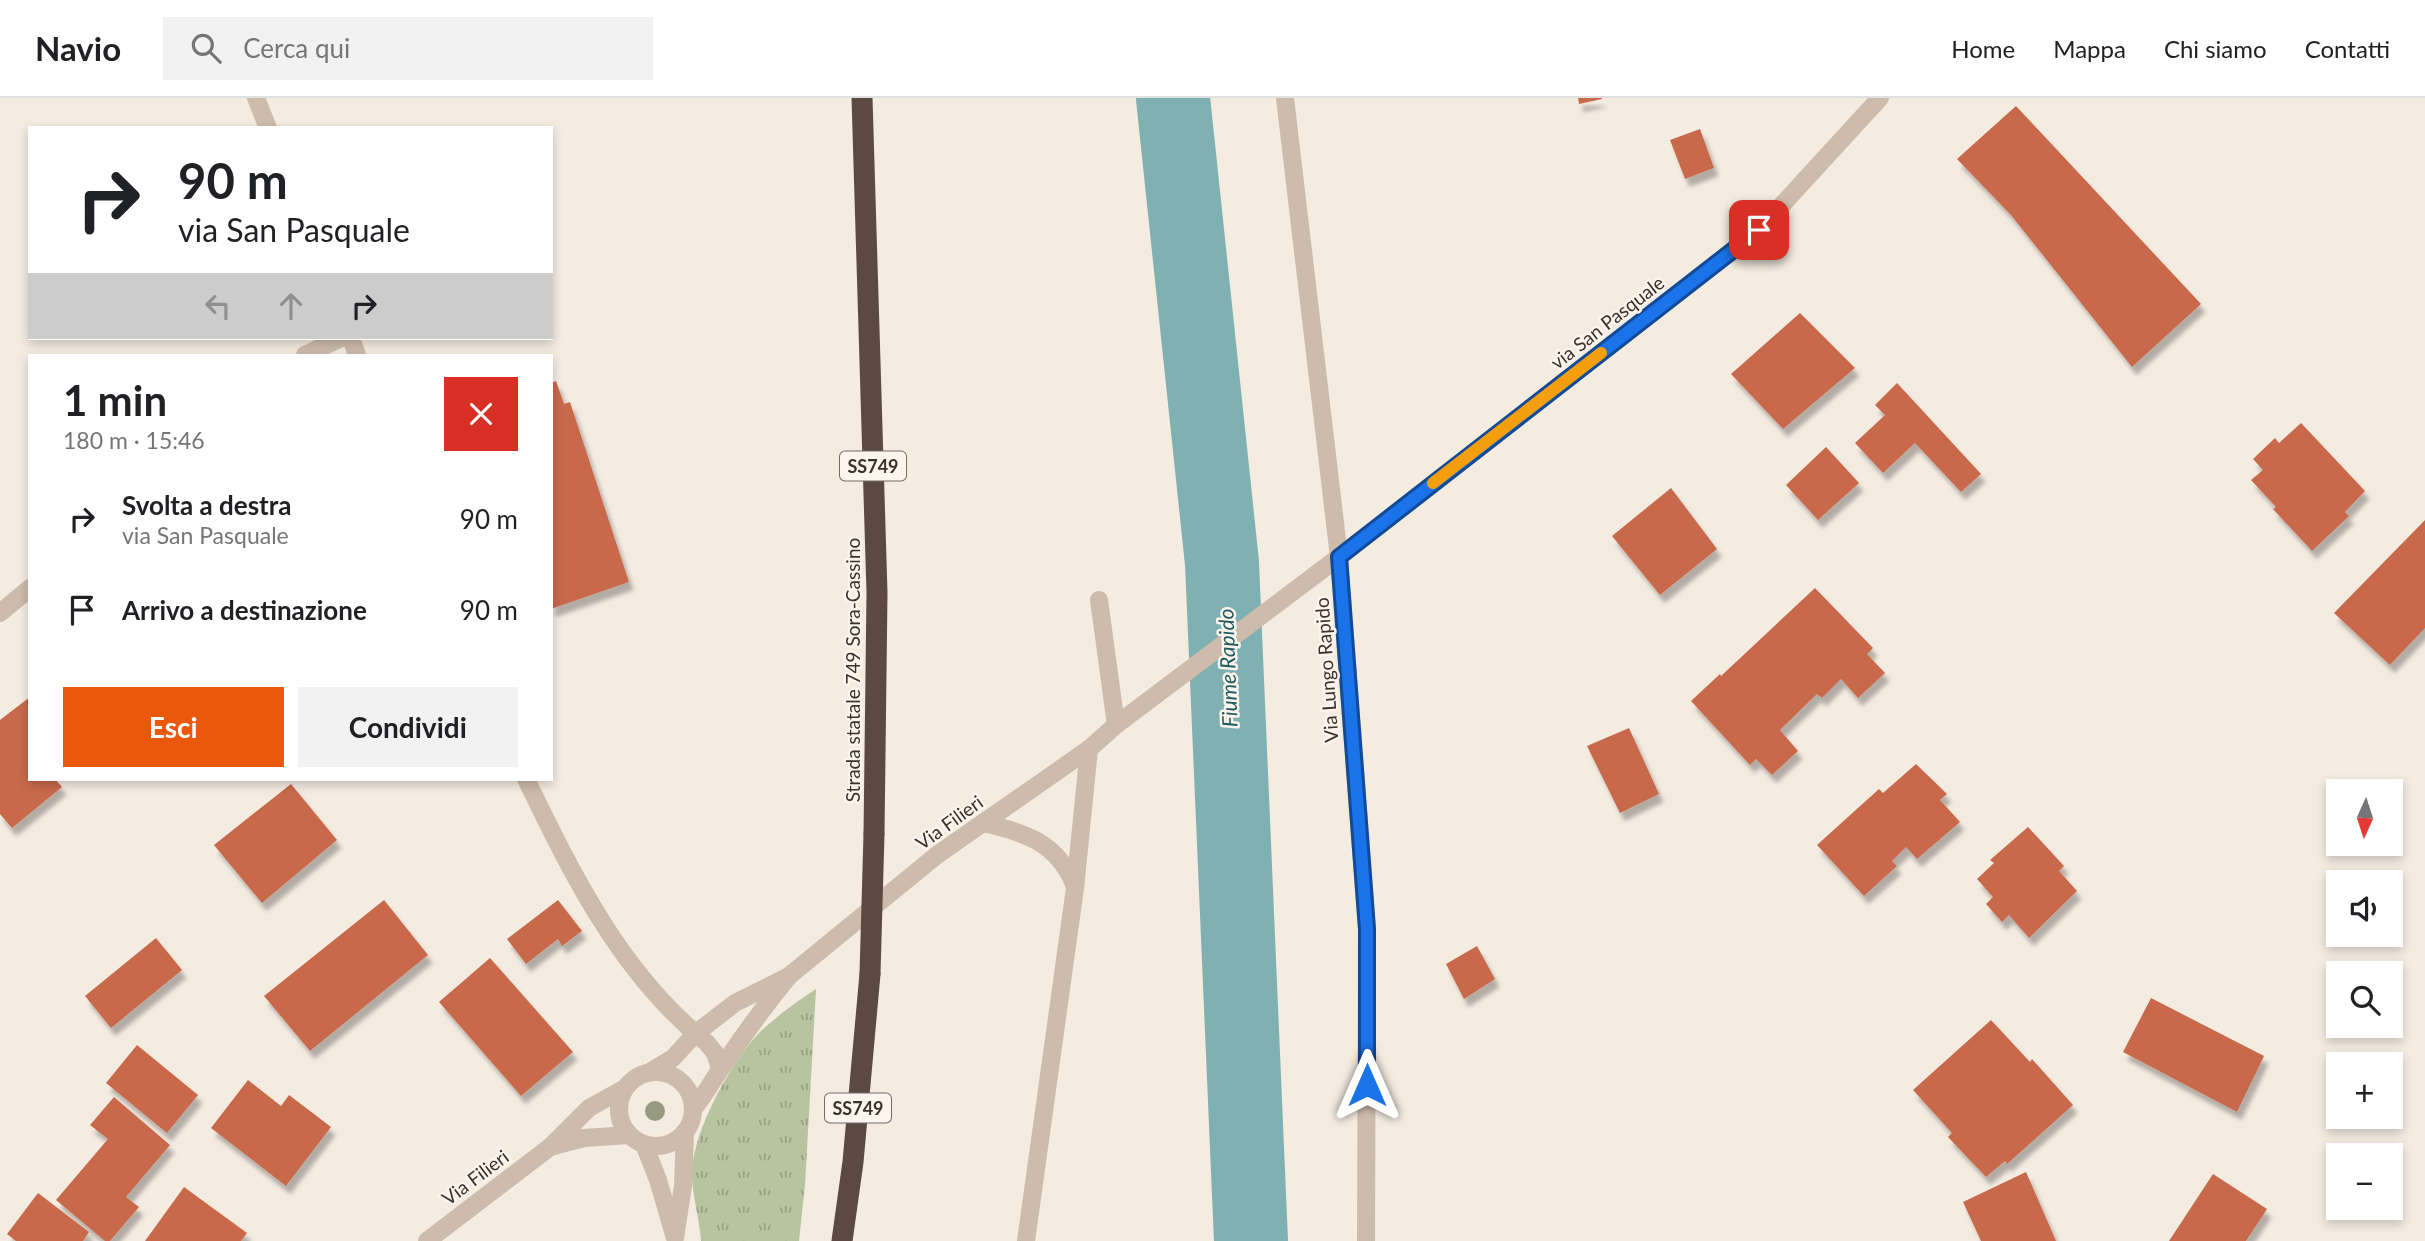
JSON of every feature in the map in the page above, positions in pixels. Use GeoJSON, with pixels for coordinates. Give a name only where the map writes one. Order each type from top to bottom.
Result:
{"type":"FeatureCollection","features":[{"type":"Feature","properties":{"kind":"highway","name":"Strada statale 749 Sora-Cassino"},"geometry":{"type":"LineString","coordinates":[[842,1241],[853,1162],[870,974],[874,834],[877,593],[862,98]]}},
{"type":"Feature","properties":{"kind":"street"},"geometry":{"type":"LineString","coordinates":[[256,98],[267,126]]}},
{"type":"Feature","properties":{"kind":"street","name":"Via Lungo Rapido"},"geometry":{"type":"LineString","coordinates":[[1285,98],[1339,557],[1367,929],[1366,1241]]}},
{"type":"Feature","properties":{"kind":"street","name":"via San Pasquale"},"geometry":{"type":"LineString","coordinates":[[1315,574],[1759,230],[1880,98]]}},
{"type":"Feature","properties":{"kind":"street"},"geometry":{"type":"LineString","coordinates":[[307,354],[337,340]]}},
{"type":"Feature","properties":{"kind":"street","name":"Via Filieri"},"geometry":{"type":"LineString","coordinates":[[693,1109],[708,1092],[720,1068],[755,1019],[789,976],[937,855],[1089,749],[1116,725],[1315,574]]}},
{"type":"Feature","properties":{"kind":"street"},"geometry":{"type":"LineString","coordinates":[[0,613],[28,590]]}},
{"type":"Feature","properties":{"kind":"street"},"geometry":{"type":"LineString","coordinates":[[1100,600],[1116,725]]}},
{"type":"Feature","properties":{"kind":"street"},"geometry":{"type":"LineString","coordinates":[[1026,1241],[1075,888],[1089,749]]}},
{"type":"Feature","properties":{"kind":"street"},"geometry":{"type":"LineString","coordinates":[[527,781],[567,864],[611,938],[649,987],[715,1053],[720,1068]]}},
{"type":"Feature","properties":{"kind":"street"},"geometry":{"type":"LineString","coordinates":[[983,823],[1015,830],[1040,842],[1066,866],[1075,888]]}},
{"type":"Feature","properties":{"kind":"street","name":"Via Filieri"},"geometry":{"type":"LineString","coordinates":[[650,1072],[673,1058],[695,1034],[735,1003],[789,976]]}},
{"type":"Feature","properties":{"kind":"street"},"geometry":{"type":"LineString","coordinates":[[636,1140],[664,1146],[676,1141],[692,1121],[691,1096],[685,1085],[675,1077],[663,1072],[650,1072],[632,1080],[625,1088],[618,1112],[621,1124],[636,1140],[657,1180],[675,1239]]}},
{"type":"Feature","properties":{"kind":"street","name":"Via Filieri"},"geometry":{"type":"LineString","coordinates":[[427,1241],[550,1147],[589,1108],[625,1088]]}},
{"type":"Feature","properties":{"kind":"street"},"geometry":{"type":"LineString","coordinates":[[675,1239],[683,1186],[685,1132]]}},
{"type":"Feature","properties":{"kind":"street","name":"Via Filieri"},"geometry":{"type":"LineString","coordinates":[[550,1147],[584,1138],[636,1140]]}},
{"type":"Feature","properties":{"kind":"green space"},"geometry":{"type":"Polygon","coordinates":[[[816,989],[805,1185],[799,1241],[701,1241],[692,1171],[694,1154],[707,1116],[737,1060],[760,1032],[816,989]]]}},
{"type":"Feature","properties":{"kind":"building"},"geometry":{"type":"Polygon","coordinates":[[[1578,98],[1602,98],[1602,99],[1579,104],[1578,98]]]}},
{"type":"Feature","properties":{"kind":"building"},"geometry":{"type":"Polygon","coordinates":[[[2016,106],[2201,304],[2132,367],[2011,215],[1957,159],[2016,106]]]}},
{"type":"Feature","properties":{"kind":"building"},"geometry":{"type":"Polygon","coordinates":[[[1700,129],[1714,168],[1685,179],[1670,140],[1700,129]]]}},
{"type":"Feature","properties":{"kind":"building"},"geometry":{"type":"Polygon","coordinates":[[[1800,313],[1855,368],[1783,429],[1731,374],[1800,313]]]}},
{"type":"Feature","properties":{"kind":"building"},"geometry":{"type":"Polygon","coordinates":[[[556,381],[564,404],[570,402],[629,582],[553,608],[553,382],[556,381]]]}},
{"type":"Feature","properties":{"kind":"building"},"geometry":{"type":"Polygon","coordinates":[[[1897,383],[1981,474],[1961,492],[1915,443],[1883,473],[1855,443],[1885,415],[1875,405],[1897,383]]]}},
{"type":"Feature","properties":{"kind":"building"},"geometry":{"type":"Polygon","coordinates":[[[2301,423],[2365,491],[2345,512],[2349,516],[2312,551],[2273,509],[2276,507],[2251,480],[2263,470],[2253,459],[2275,438],[2279,443],[2301,423]]]}},
{"type":"Feature","properties":{"kind":"building"},"geometry":{"type":"Polygon","coordinates":[[[1826,447],[1859,483],[1818,520],[1786,485],[1826,447]]]}},
{"type":"Feature","properties":{"kind":"building"},"geometry":{"type":"Polygon","coordinates":[[[1671,488],[1717,549],[1660,595],[1612,536],[1671,488]]]}},
{"type":"Feature","properties":{"kind":"building"},"geometry":{"type":"Polygon","coordinates":[[[2425,520],[2425,628],[2390,665],[2334,613],[2425,520]]]}},
{"type":"Feature","properties":{"kind":"building"},"geometry":{"type":"Polygon","coordinates":[[[1815,588],[1873,648],[1867,654],[1885,673],[1858,698],[1841,679],[1822,698],[1817,694],[1780,730],[1798,751],[1772,775],[1756,759],[1750,765],[1691,701],[1815,588]]]}},
{"type":"Feature","properties":{"kind":"building"},"geometry":{"type":"Polygon","coordinates":[[[28,699],[28,781],[57,781],[62,787],[12,828],[0,814],[0,720],[28,699]]]}},
{"type":"Feature","properties":{"kind":"building"},"geometry":{"type":"Polygon","coordinates":[[[1629,728],[1659,794],[1620,813],[1587,746],[1629,728]]]}},
{"type":"Feature","properties":{"kind":"building"},"geometry":{"type":"Polygon","coordinates":[[[1916,764],[1947,794],[1940,800],[1960,822],[1917,859],[1906,847],[1892,861],[1897,866],[1864,896],[1817,845],[1879,789],[1883,793],[1916,764]]]}},
{"type":"Feature","properties":{"kind":"building"},"geometry":{"type":"Polygon","coordinates":[[[291,784],[337,840],[262,903],[214,845],[291,784]]]}},
{"type":"Feature","properties":{"kind":"building"},"geometry":{"type":"Polygon","coordinates":[[[2028,827],[2064,866],[2059,871],[2077,891],[2029,938],[2009,915],[2002,922],[1986,904],[1993,897],[1977,879],[1994,863],[1990,860],[2028,827]]]}},
{"type":"Feature","properties":{"kind":"building"},"geometry":{"type":"Polygon","coordinates":[[[384,900],[428,955],[310,1051],[264,996],[384,900]]]}},
{"type":"Feature","properties":{"kind":"building"},"geometry":{"type":"Polygon","coordinates":[[[558,900],[582,931],[562,946],[558,939],[526,964],[507,939],[558,900]]]}},
{"type":"Feature","properties":{"kind":"building"},"geometry":{"type":"Polygon","coordinates":[[[156,938],[182,970],[111,1028],[85,996],[156,938]]]}},
{"type":"Feature","properties":{"kind":"building"},"geometry":{"type":"Polygon","coordinates":[[[1477,946],[1495,979],[1464,999],[1446,964],[1477,946]]]}},
{"type":"Feature","properties":{"kind":"building"},"geometry":{"type":"Polygon","coordinates":[[[490,958],[573,1052],[521,1096],[439,1002],[490,958]]]}},
{"type":"Feature","properties":{"kind":"building"},"geometry":{"type":"Polygon","coordinates":[[[2151,998],[2264,1056],[2237,1112],[2123,1052],[2151,998]]]}},
{"type":"Feature","properties":{"kind":"building"},"geometry":{"type":"Polygon","coordinates":[[[1991,1020],[2030,1062],[2032,1059],[2073,1105],[2007,1164],[2005,1161],[1986,1177],[1948,1137],[1952,1133],[1913,1090],[1991,1020]]]}},
{"type":"Feature","properties":{"kind":"building"},"geometry":{"type":"Polygon","coordinates":[[[137,1045],[198,1095],[167,1133],[106,1083],[137,1045]]]}},
{"type":"Feature","properties":{"kind":"building"},"geometry":{"type":"Polygon","coordinates":[[[248,1080],[281,1106],[289,1095],[331,1127],[286,1186],[211,1128],[248,1080]]]}},
{"type":"Feature","properties":{"kind":"building"},"geometry":{"type":"Polygon","coordinates":[[[114,1097],[170,1145],[126,1197],[139,1207],[110,1241],[105,1241],[56,1200],[108,1139],[90,1125],[114,1097]]]}},
{"type":"Feature","properties":{"kind":"building"},"geometry":{"type":"Polygon","coordinates":[[[2026,1172],[2056,1241],[1981,1241],[1963,1202],[2026,1172]]]}},
{"type":"Feature","properties":{"kind":"building"},"geometry":{"type":"Polygon","coordinates":[[[2213,1174],[2267,1209],[2246,1241],[2169,1241],[2213,1174]]]}},
{"type":"Feature","properties":{"kind":"building"},"geometry":{"type":"Polygon","coordinates":[[[184,1187],[247,1233],[241,1241],[145,1241],[184,1187]]]}},
{"type":"Feature","properties":{"kind":"building"},"geometry":{"type":"Polygon","coordinates":[[[38,1193],[89,1232],[83,1241],[16,1241],[7,1234],[38,1193]]]}},
{"type":"Feature","properties":{"kind":"waterway","name":"Fiume Rapido"},"geometry":{"type":"LineString","coordinates":[[1173,98],[1222,563],[1251,1241]]}},
{"type":"Feature","properties":{"kind":"slow traffic"},"geometry":{"type":"LineString","coordinates":[[1433,483],[1601,353]]}},
{"type":"Feature","properties":{"kind":"route"},"geometry":{"type":"LineString","coordinates":[[1367,1085],[1367,929],[1339,557],[1759,230]]}}]}
